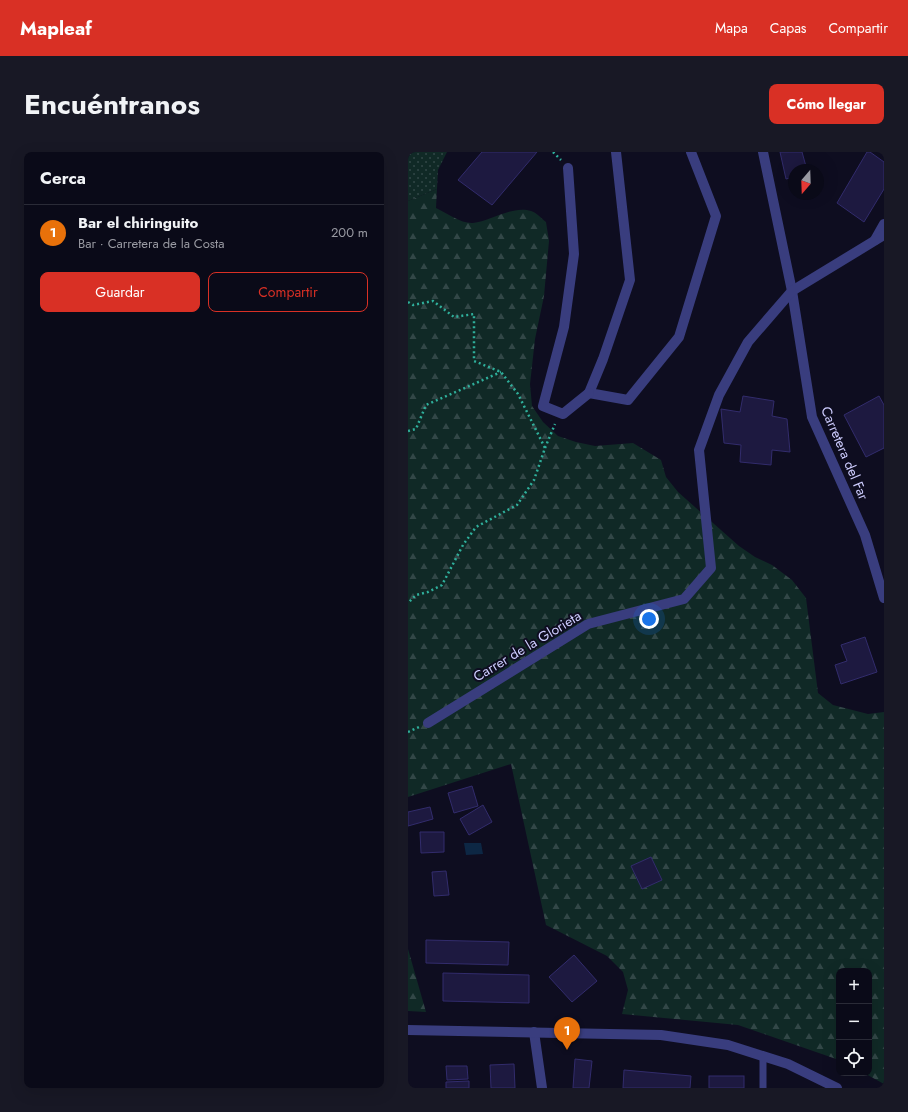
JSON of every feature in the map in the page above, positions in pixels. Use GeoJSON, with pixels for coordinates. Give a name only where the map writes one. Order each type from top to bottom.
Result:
{"type":"FeatureCollection","features":[{"type":"Feature","properties":{"kind":"street"},"geometry":{"type":"LineString","coordinates":[[568,168],[574,254],[564,327],[543,406],[563,414],[589,393],[630,280],[616,152]]}},
{"type":"Feature","properties":{"kind":"street"},"geometry":{"type":"LineString","coordinates":[[589,393],[628,400],[679,337],[716,216],[691,152]]}},
{"type":"Feature","properties":{"kind":"street","name":"Carretera del Far"},"geometry":{"type":"LineString","coordinates":[[763,152],[792,291],[812,417],[865,535],[884,598]]}},
{"type":"Feature","properties":{"kind":"street"},"geometry":{"type":"LineString","coordinates":[[879,238],[884,224]]}},
{"type":"Feature","properties":{"kind":"street","name":"Carrer de la Glorieta"},"geometry":{"type":"LineString","coordinates":[[428,723],[588,624],[684,599],[711,568],[698,450],[718,396],[748,342],[792,291],[879,238]]}},
{"type":"Feature","properties":{"kind":"street"},"geometry":{"type":"LineString","coordinates":[[408,1030],[661,1035],[728,1045],[788,1064],[837,1088]]}},
{"type":"Feature","properties":{"kind":"street"},"geometry":{"type":"LineString","coordinates":[[534,1032],[542,1088]]}},
{"type":"Feature","properties":{"kind":"lane"},"geometry":{"type":"LineString","coordinates":[[763,1056],[763,1088]]}},
{"type":"Feature","properties":{"kind":"path"},"geometry":{"type":"LineString","coordinates":[[408,302],[413,305],[433,301],[454,317],[474,314],[474,360],[502,372],[518,394],[545,448]]}},
{"type":"Feature","properties":{"kind":"path"},"geometry":{"type":"LineString","coordinates":[[408,430],[416,429],[426,405],[502,372]]}},
{"type":"Feature","properties":{"kind":"path"},"geometry":{"type":"LineString","coordinates":[[408,603],[416,595],[428,592],[442,585],[463,545],[476,527],[517,505],[534,480],[554,424],[563,414]]}},
{"type":"Feature","properties":{"kind":"green space"},"geometry":{"type":"Polygon","coordinates":[[[408,152],[447,152],[438,170],[437,189],[408,201],[408,152]]]}},
{"type":"Feature","properties":{"kind":"green space"},"geometry":{"type":"Polygon","coordinates":[[[437,189],[436,208],[464,222],[480,222],[509,212],[524,210],[535,213],[546,222],[549,241],[544,296],[535,339],[530,384],[532,406],[543,422],[558,436],[576,442],[595,446],[633,443],[661,460],[666,477],[678,492],[739,546],[755,557],[772,565],[792,580],[806,598],[818,693],[833,705],[868,714],[884,712],[884,1084],[869,1076],[872,1076],[872,968],[836,968],[836,1059],[738,1025],[622,1014],[628,990],[623,972],[607,956],[546,925],[511,764],[408,797],[408,201],[437,189]]]}},
{"type":"Feature","properties":{"kind":"green space"},"geometry":{"type":"Polygon","coordinates":[[[408,949],[426,1012],[408,1011],[408,949]]]}},
{"type":"Feature","properties":{"kind":"water"},"geometry":{"type":"Polygon","coordinates":[[[464,843],[481,843],[483,854],[466,855],[464,843]]]}},
{"type":"Feature","properties":{"kind":"building"},"geometry":{"type":"Polygon","coordinates":[[[482,152],[537,152],[492,205],[458,180],[482,152]]]}},
{"type":"Feature","properties":{"kind":"building"},"geometry":{"type":"Polygon","coordinates":[[[780,152],[802,152],[805,164],[788,164],[788,178],[786,179],[780,152]]]}},
{"type":"Feature","properties":{"kind":"building"},"geometry":{"type":"Polygon","coordinates":[[[867,152],[870,152],[884,162],[884,189],[864,222],[837,203],[867,152]]]}},
{"type":"Feature","properties":{"kind":"building"},"geometry":{"type":"Polygon","coordinates":[[[743,396],[774,401],[772,416],[787,419],[790,452],[772,450],[771,465],[740,462],[741,445],[724,443],[721,409],[740,412],[743,396]]]}},
{"type":"Feature","properties":{"kind":"building"},"geometry":{"type":"Polygon","coordinates":[[[879,396],[884,405],[884,448],[866,457],[844,415],[879,396]]]}},
{"type":"Feature","properties":{"kind":"building"},"geometry":{"type":"Polygon","coordinates":[[[865,637],[877,672],[841,684],[835,665],[847,661],[841,645],[865,637]]]}},
{"type":"Feature","properties":{"kind":"building"},"geometry":{"type":"Polygon","coordinates":[[[472,786],[478,806],[454,813],[448,793],[472,786]]]}},
{"type":"Feature","properties":{"kind":"building"},"geometry":{"type":"Polygon","coordinates":[[[483,805],[492,822],[469,835],[460,819],[483,805]]]}},
{"type":"Feature","properties":{"kind":"building"},"geometry":{"type":"Polygon","coordinates":[[[430,807],[433,819],[408,826],[408,812],[430,807]]]}},
{"type":"Feature","properties":{"kind":"building"},"geometry":{"type":"Polygon","coordinates":[[[420,832],[444,832],[444,852],[421,853],[420,832]]]}},
{"type":"Feature","properties":{"kind":"building"},"geometry":{"type":"Polygon","coordinates":[[[651,857],[662,880],[642,889],[631,866],[651,857]]]}},
{"type":"Feature","properties":{"kind":"building"},"geometry":{"type":"Polygon","coordinates":[[[446,871],[449,895],[434,896],[432,872],[446,871]]]}},
{"type":"Feature","properties":{"kind":"building"},"geometry":{"type":"Polygon","coordinates":[[[426,940],[509,942],[508,965],[426,963],[426,940]]]}},
{"type":"Feature","properties":{"kind":"building"},"geometry":{"type":"Polygon","coordinates":[[[574,955],[597,981],[572,1002],[549,977],[574,955]]]}},
{"type":"Feature","properties":{"kind":"building"},"geometry":{"type":"Polygon","coordinates":[[[443,973],[529,975],[529,1003],[443,1001],[443,973]]]}},
{"type":"Feature","properties":{"kind":"building"},"geometry":{"type":"Polygon","coordinates":[[[575,1059],[592,1061],[589,1088],[573,1088],[575,1059]]]}},
{"type":"Feature","properties":{"kind":"building"},"geometry":{"type":"Polygon","coordinates":[[[514,1064],[515,1088],[491,1088],[490,1065],[514,1064]]]}},
{"type":"Feature","properties":{"kind":"building"},"geometry":{"type":"Polygon","coordinates":[[[446,1066],[467,1066],[468,1079],[447,1080],[446,1066]]]}},
{"type":"Feature","properties":{"kind":"building"},"geometry":{"type":"Polygon","coordinates":[[[624,1070],[691,1076],[690,1088],[623,1088],[624,1070]]]}},
{"type":"Feature","properties":{"kind":"building"},"geometry":{"type":"Polygon","coordinates":[[[709,1076],[744,1076],[744,1088],[709,1088],[709,1076]]]}},
{"type":"Feature","properties":{"kind":"building"},"geometry":{"type":"Polygon","coordinates":[[[469,1081],[469,1088],[446,1088],[446,1082],[469,1081]]]}},
{"type":"Feature","properties":{"kind":"place","name":"Bar el chiringuito"},"geometry":{"type":"Point","coordinates":[567,1050]}}]}
